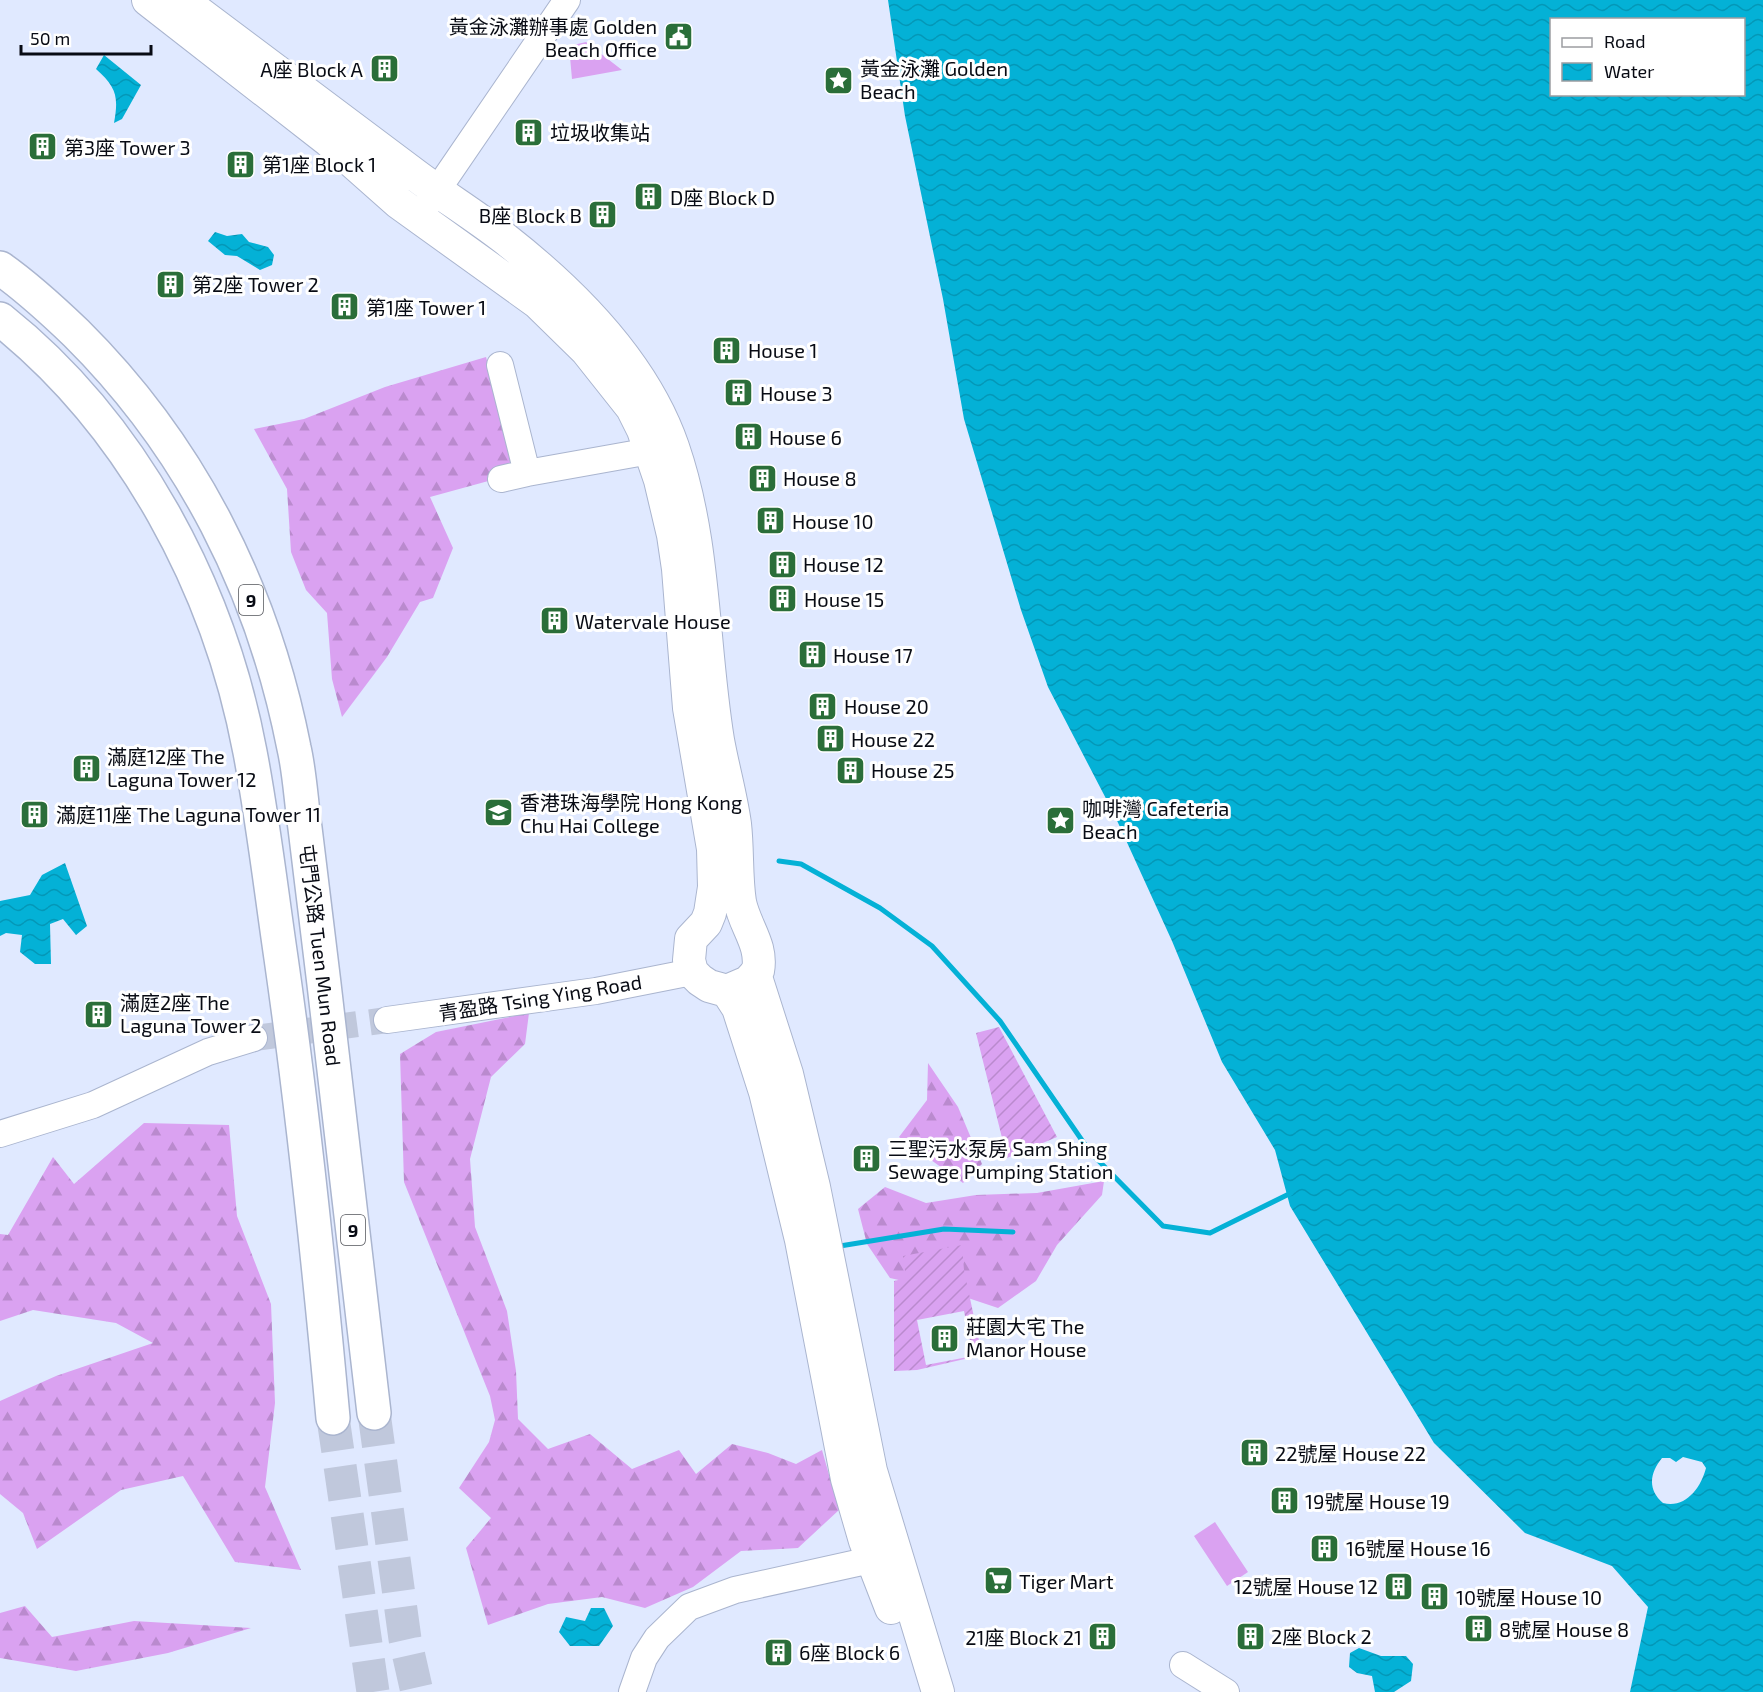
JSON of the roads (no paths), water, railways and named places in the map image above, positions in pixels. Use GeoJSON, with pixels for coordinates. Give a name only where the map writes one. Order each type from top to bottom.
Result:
{"type":"FeatureCollection","features":[{"type":"Feature","properties":{"kind":"highway","name":"屯門公路 Tuen Mun Road"},"geometry":{"type":"LineString","coordinates":[[0,268],[53,311],[99,356],[142,406],[188,470],[224,535],[245,582],[275,667],[295,750],[374,1413]]}},
{"type":"Feature","properties":{"kind":"highway","name":"屯門公路 Tuen Mun Road"},"geometry":{"type":"LineString","coordinates":[[0,319],[63,378],[132,462],[198,579],[228,669],[250,751],[291,1026],[320,1274],[333,1418]]}},
{"type":"Feature","properties":{"kind":"main road"},"geometry":{"type":"LineString","coordinates":[[148,0],[329,141],[427,205],[505,239],[571,297],[636,375],[652,399],[662,449],[667,509],[678,569],[689,708],[713,849],[714,887],[706,923],[692,939],[688,950],[692,972],[709,986],[727,991],[738,988],[756,974]]}},
{"type":"Feature","properties":{"kind":"main road"},"geometry":{"type":"LineString","coordinates":[[182,0],[427,205],[504,277],[563,326],[604,371],[662,449],[690,505],[701,573],[713,700],[732,804],[740,901],[748,930],[760,952],[756,974],[787,1074],[814,1187],[884,1557],[892,1611],[915,1692]]}},
{"type":"Feature","properties":{"kind":"main road"},"geometry":{"type":"LineString","coordinates":[[706,923],[726,920],[748,930]]}},
{"type":"Feature","properties":{"kind":"main road"},"geometry":{"type":"LineString","coordinates":[[727,991],[738,1008],[783,1165],[819,1330],[847,1479],[884,1557],[938,1692]]}},
{"type":"Feature","properties":{"kind":"street"},"geometry":{"type":"LineString","coordinates":[[427,205],[567,0]]}},
{"type":"Feature","properties":{"kind":"street"},"geometry":{"type":"LineString","coordinates":[[500,365],[527,473]]}},
{"type":"Feature","properties":{"kind":"street"},"geometry":{"type":"LineString","coordinates":[[501,479],[662,449]]}},
{"type":"Feature","properties":{"kind":"street","name":"青盈路 Tsing Ying Road"},"geometry":{"type":"LineString","coordinates":[[387,1020],[596,992],[692,972]]}},
{"type":"Feature","properties":{"kind":"street"},"geometry":{"type":"LineString","coordinates":[[0,1134],[102,1102],[208,1052],[254,1038]]}},
{"type":"Feature","properties":{"kind":"street"},"geometry":{"type":"LineString","coordinates":[[632,1692],[644,1658],[657,1638],[688,1607],[735,1590],[884,1557]]}},
{"type":"Feature","properties":{"kind":"street"},"geometry":{"type":"LineString","coordinates":[[1183,1665],[1226,1692]]}},
{"type":"Feature","properties":{"kind":"water"},"geometry":{"type":"Polygon","coordinates":[[[888,0],[1763,0],[1763,1692],[1630,1692],[1648,1607],[1612,1566],[1525,1533],[1434,1443],[1290,1206],[1275,1150],[1222,1062],[1172,941],[1114,814],[1048,687],[1021,610],[964,419],[943,299],[905,116],[888,0]],[[1683,1457],[1676,1462],[1670,1458],[1662,1458],[1655,1469],[1652,1481],[1652,1487],[1658,1498],[1663,1503],[1671,1504],[1685,1500],[1696,1489],[1704,1475],[1706,1468],[1702,1462],[1683,1457]]]}},
{"type":"Feature","properties":{"kind":"water"},"geometry":{"type":"Polygon","coordinates":[[[104,55],[141,85],[122,119],[114,123],[116,99],[112,87],[96,69],[104,55]]]}},
{"type":"Feature","properties":{"kind":"water"},"geometry":{"type":"Polygon","coordinates":[[[215,232],[227,236],[242,234],[249,242],[268,247],[274,255],[272,265],[260,270],[237,256],[225,255],[208,241],[215,232]]]}},
{"type":"Feature","properties":{"kind":"water"},"geometry":{"type":"Polygon","coordinates":[[[65,863],[87,926],[76,935],[63,919],[50,924],[51,964],[35,964],[20,952],[22,935],[6,933],[0,936],[0,901],[30,895],[42,875],[65,863]]]}},
{"type":"Feature","properties":{"kind":"water"},"geometry":{"type":"Polygon","coordinates":[[[591,1608],[604,1608],[613,1626],[599,1646],[570,1646],[559,1632],[566,1617],[585,1621],[591,1608]]]}},
{"type":"Feature","properties":{"kind":"water"},"geometry":{"type":"Polygon","coordinates":[[[1359,1648],[1381,1656],[1406,1656],[1413,1664],[1411,1681],[1394,1692],[1375,1692],[1372,1676],[1357,1673],[1349,1667],[1350,1653],[1359,1648]]]}},
{"type":"Feature","properties":{"kind":"waterway"},"geometry":{"type":"LineString","coordinates":[[779,861],[801,864],[880,908],[932,946],[1000,1021],[1090,1152],[1163,1226],[1210,1233],[1291,1193]]}},
{"type":"Feature","properties":{"kind":"waterway"},"geometry":{"type":"LineString","coordinates":[[840,1246],[944,1229],[1013,1232]]}},
{"type":"Feature","properties":{"kind":"tunnel"},"geometry":{"type":"LineString","coordinates":[[254,1038],[387,1020]]}},
{"type":"Feature","properties":{"kind":"tunnel"},"geometry":{"type":"LineString","coordinates":[[374,1413],[405,1639],[417,1692]]}},
{"type":"Feature","properties":{"kind":"tunnel"},"geometry":{"type":"LineString","coordinates":[[333,1418],[373,1692]]}},
{"type":"Feature","properties":{"kind":"place","name":"黃金泳灘辦事處 Golden Beach Office"},"geometry":{"type":"Point","coordinates":[678,37]}},
{"type":"Feature","properties":{"kind":"place","name":"A座 Block A"},"geometry":{"type":"Point","coordinates":[384,69]}},
{"type":"Feature","properties":{"kind":"place","name":"黃金泳灘 Golden Beach"},"geometry":{"type":"Point","coordinates":[839,80]}},
{"type":"Feature","properties":{"kind":"place","name":"垃圾收集站"},"geometry":{"type":"Point","coordinates":[529,132]}},
{"type":"Feature","properties":{"kind":"place","name":"第3座 Tower 3"},"geometry":{"type":"Point","coordinates":[43,147]}},
{"type":"Feature","properties":{"kind":"place","name":"第1座 Block 1"},"geometry":{"type":"Point","coordinates":[241,164]}},
{"type":"Feature","properties":{"kind":"place","name":"D座 Block D"},"geometry":{"type":"Point","coordinates":[649,197]}},
{"type":"Feature","properties":{"kind":"place","name":"B座 Block B"},"geometry":{"type":"Point","coordinates":[603,215]}},
{"type":"Feature","properties":{"kind":"place","name":"第2座 Tower 2"},"geometry":{"type":"Point","coordinates":[171,284]}},
{"type":"Feature","properties":{"kind":"place","name":"第1座 Tower 1"},"geometry":{"type":"Point","coordinates":[345,307]}},
{"type":"Feature","properties":{"kind":"place","name":"House 1"},"geometry":{"type":"Point","coordinates":[727,350]}},
{"type":"Feature","properties":{"kind":"place","name":"House 3"},"geometry":{"type":"Point","coordinates":[739,393]}},
{"type":"Feature","properties":{"kind":"place","name":"House 6"},"geometry":{"type":"Point","coordinates":[748,437]}},
{"type":"Feature","properties":{"kind":"place","name":"House 8"},"geometry":{"type":"Point","coordinates":[762,478]}},
{"type":"Feature","properties":{"kind":"place","name":"House 10"},"geometry":{"type":"Point","coordinates":[771,521]}},
{"type":"Feature","properties":{"kind":"place","name":"House 12"},"geometry":{"type":"Point","coordinates":[782,564]}},
{"type":"Feature","properties":{"kind":"place","name":"House 15"},"geometry":{"type":"Point","coordinates":[783,599]}},
{"type":"Feature","properties":{"kind":"place","name":"Watervale House"},"geometry":{"type":"Point","coordinates":[554,621]}},
{"type":"Feature","properties":{"kind":"place","name":"House 17"},"geometry":{"type":"Point","coordinates":[812,655]}},
{"type":"Feature","properties":{"kind":"place","name":"House 20"},"geometry":{"type":"Point","coordinates":[823,706]}},
{"type":"Feature","properties":{"kind":"place","name":"House 22"},"geometry":{"type":"Point","coordinates":[830,739]}},
{"type":"Feature","properties":{"kind":"place","name":"滿庭12座 The Laguna Tower 12"},"geometry":{"type":"Point","coordinates":[86,768]}},
{"type":"Feature","properties":{"kind":"place","name":"House 25"},"geometry":{"type":"Point","coordinates":[850,770]}},
{"type":"Feature","properties":{"kind":"place","name":"香港珠海學院 Hong Kong Chu Hai College"},"geometry":{"type":"Point","coordinates":[499,813]}},
{"type":"Feature","properties":{"kind":"place","name":"滿庭11座 The Laguna Tower 11"},"geometry":{"type":"Point","coordinates":[35,814]}},
{"type":"Feature","properties":{"kind":"place","name":"咖啡灣 Cafeteria Beach"},"geometry":{"type":"Point","coordinates":[1061,820]}},
{"type":"Feature","properties":{"kind":"place","name":"滿庭2座 The Laguna Tower 2"},"geometry":{"type":"Point","coordinates":[99,1014]}},
{"type":"Feature","properties":{"kind":"place","name":"三聖污水泵房 Sam Shing Sewage Pumping Station"},"geometry":{"type":"Point","coordinates":[867,1159]}},
{"type":"Feature","properties":{"kind":"place","name":"莊園大宅 The Manor House"},"geometry":{"type":"Point","coordinates":[945,1338]}},
{"type":"Feature","properties":{"kind":"place","name":"22號屋 House 22"},"geometry":{"type":"Point","coordinates":[1254,1453]}},
{"type":"Feature","properties":{"kind":"place","name":"19號屋 House 19"},"geometry":{"type":"Point","coordinates":[1284,1501]}},
{"type":"Feature","properties":{"kind":"place","name":"16號屋 House 16"},"geometry":{"type":"Point","coordinates":[1325,1548]}},
{"type":"Feature","properties":{"kind":"place","name":"Tiger Mart"},"geometry":{"type":"Point","coordinates":[998,1581]}},
{"type":"Feature","properties":{"kind":"place","name":"12號屋 House 12"},"geometry":{"type":"Point","coordinates":[1399,1586]}},
{"type":"Feature","properties":{"kind":"place","name":"10號屋 House 10"},"geometry":{"type":"Point","coordinates":[1435,1597]}},
{"type":"Feature","properties":{"kind":"place","name":"8號屋 House 8"},"geometry":{"type":"Point","coordinates":[1478,1629]}},
{"type":"Feature","properties":{"kind":"place","name":"2座 Block 2"},"geometry":{"type":"Point","coordinates":[1250,1636]}},
{"type":"Feature","properties":{"kind":"place","name":"21座 Block 21"},"geometry":{"type":"Point","coordinates":[1103,1637]}},
{"type":"Feature","properties":{"kind":"place","name":"6座 Block 6"},"geometry":{"type":"Point","coordinates":[778,1652]}}]}
